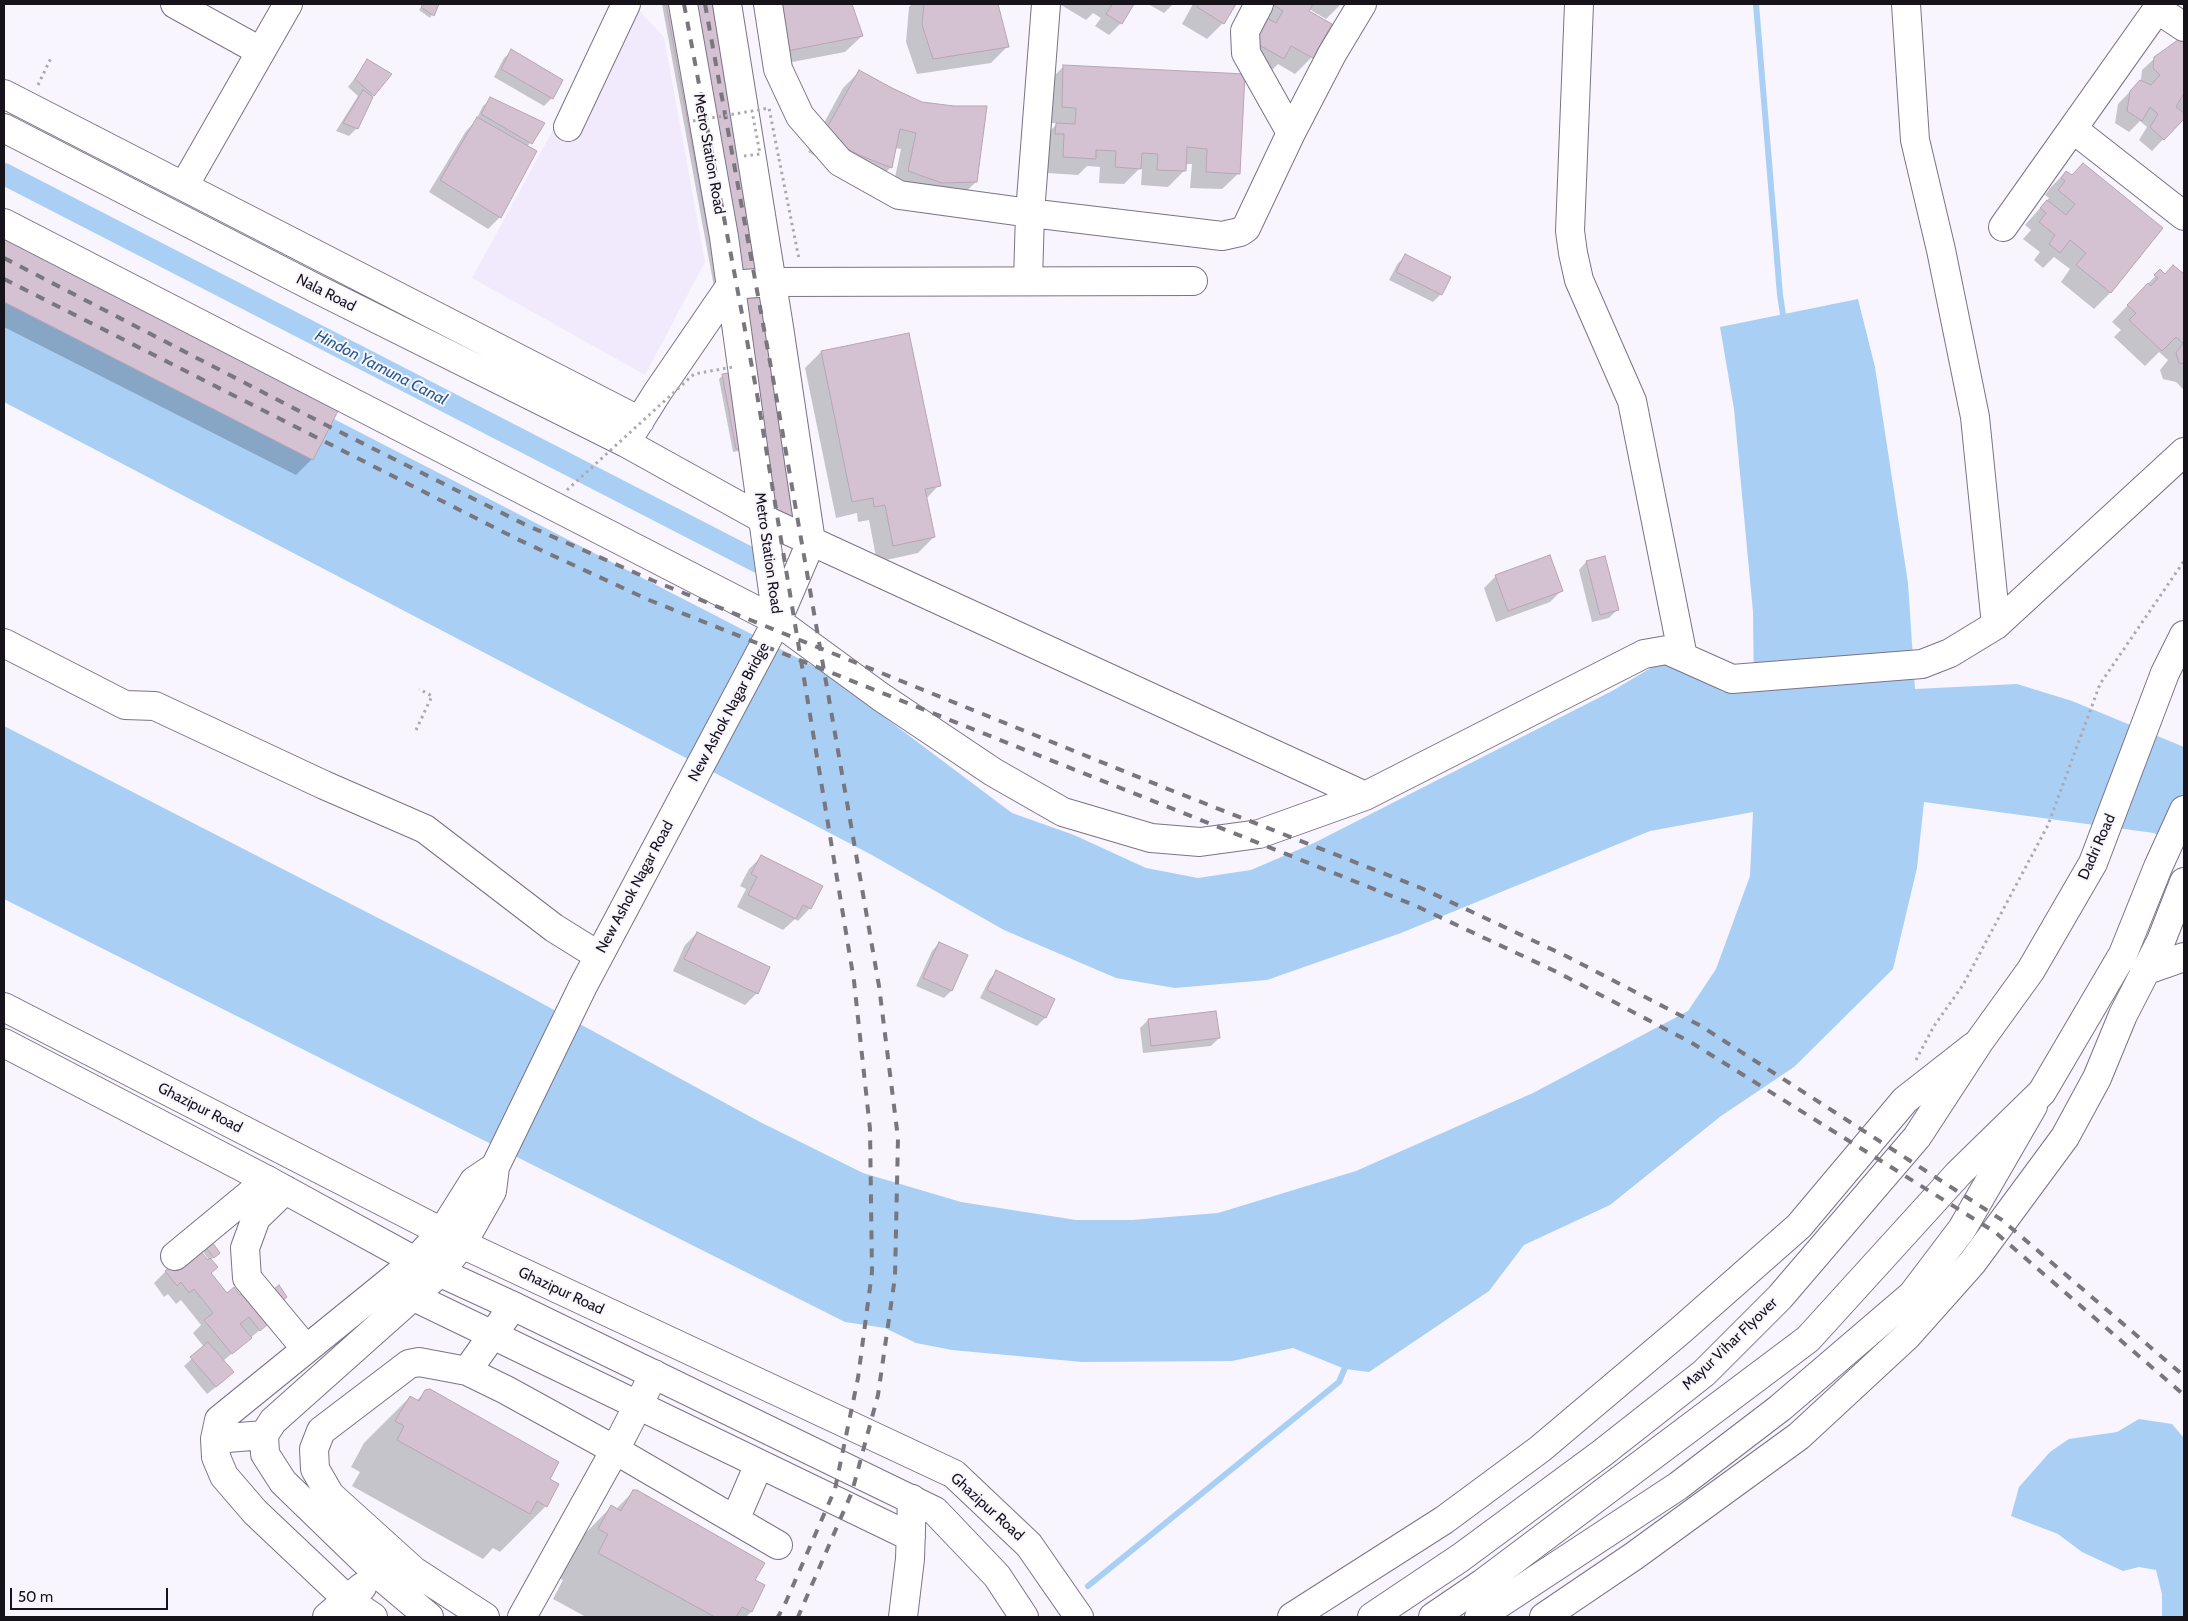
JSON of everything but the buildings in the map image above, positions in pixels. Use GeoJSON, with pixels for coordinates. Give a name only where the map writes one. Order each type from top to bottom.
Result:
{"type":"FeatureCollection","features":[{"type":"Feature","properties":{"kind":"main road"},"geometry":{"type":"LineString","coordinates":[[175,4],[260,52]]}},
{"type":"Feature","properties":{"kind":"main road"},"geometry":{"type":"LineString","coordinates":[[184,186],[288,4]]}},
{"type":"Feature","properties":{"kind":"main road"},"geometry":{"type":"LineString","coordinates":[[568,128],[626,4]]}},
{"type":"Feature","properties":{"kind":"main road","name":"Metro Station Road"},"geometry":{"type":"LineString","coordinates":[[682,4],[731,285],[763,519],[773,628]]}},
{"type":"Feature","properties":{"kind":"main road"},"geometry":{"type":"LineString","coordinates":[[727,4],[779,327],[811,542]]}},
{"type":"Feature","properties":{"kind":"main road"},"geometry":{"type":"LineString","coordinates":[[768,4],[778,69],[800,116],[840,162],[899,195],[1030,214],[1222,236],[1231,235],[1246,228],[1291,133],[1332,54],[1362,4]]}},
{"type":"Feature","properties":{"kind":"main road"},"geometry":{"type":"LineString","coordinates":[[1028,281],[1030,214],[1046,4]]}},
{"type":"Feature","properties":{"kind":"main road"},"geometry":{"type":"LineString","coordinates":[[1260,4],[1245,31],[1246,53],[1291,133]]}},
{"type":"Feature","properties":{"kind":"main road"},"geometry":{"type":"LineString","coordinates":[[1579,4],[1570,230],[1573,253],[1579,280],[1632,401],[1683,656]]}},
{"type":"Feature","properties":{"kind":"main road"},"geometry":{"type":"LineString","coordinates":[[1906,4],[1915,140],[1941,250],[1975,417],[1996,625]]}},
{"type":"Feature","properties":{"kind":"main road"},"geometry":{"type":"LineString","coordinates":[[2003,226],[2159,6],[2184,28]]}},
{"type":"Feature","properties":{"kind":"main road","name":"Nala Road"},"geometry":{"type":"LineString","coordinates":[[4,94],[184,186],[633,432]]}},
{"type":"Feature","properties":{"kind":"main road","name":"Nala Road"},"geometry":{"type":"LineString","coordinates":[[4,128],[320,290],[633,432]]}},
{"type":"Feature","properties":{"kind":"main road"},"geometry":{"type":"LineString","coordinates":[[2073,129],[2184,216]]}},
{"type":"Feature","properties":{"kind":"main road"},"geometry":{"type":"LineString","coordinates":[[138,197],[153,170]]}},
{"type":"Feature","properties":{"kind":"main road"},"geometry":{"type":"LineString","coordinates":[[4,222],[773,628],[993,772],[1063,812],[1151,838],[1200,842],[1259,834],[1365,796],[1644,654],[1667,650],[1732,679],[1922,664],[1950,654],[1996,625],[2184,452]]}},
{"type":"Feature","properties":{"kind":"main road"},"geometry":{"type":"LineString","coordinates":[[1194,281],[771,282],[731,285],[633,432],[763,519],[1365,796]]}},
{"type":"Feature","properties":{"kind":"main road"},"geometry":{"type":"LineString","coordinates":[[738,334],[779,327]]}},
{"type":"Feature","properties":{"kind":"main road","name":"Metro Station Road"},"geometry":{"type":"LineString","coordinates":[[773,628],[811,542]]}},
{"type":"Feature","properties":{"kind":"main road","name":"New Ashok Nagar Bridge"},"geometry":{"type":"LineString","coordinates":[[688,789],[773,628]]}},
{"type":"Feature","properties":{"kind":"main road","name":"Dadri Road"},"geometry":{"type":"LineString","coordinates":[[1979,1042],[2031,970],[2093,862],[2165,673],[2184,635]]}},
{"type":"Feature","properties":{"kind":"main road"},"geometry":{"type":"LineString","coordinates":[[4,643],[125,705],[155,706],[324,785],[425,829],[554,928],[599,956]]}},
{"type":"Feature","properties":{"kind":"main road","name":"New Ashok Nagar Road"},"geometry":{"type":"LineString","coordinates":[[456,1231],[474,1180],[495,1168],[583,986],[688,789]]}},
{"type":"Feature","properties":{"kind":"main road"},"geometry":{"type":"LineString","coordinates":[[1479,1617],[1678,1486],[1780,1408],[1912,1295],[1962,1228],[2123,954],[2158,867],[2184,810]]}},
{"type":"Feature","properties":{"kind":"main road"},"geometry":{"type":"LineString","coordinates":[[1544,1617],[1634,1556],[1799,1436],[1907,1336],[1972,1263],[2065,1137],[2097,1078],[2144,970],[2161,941],[2184,882]]}},
{"type":"Feature","properties":{"kind":"main road"},"geometry":{"type":"LineString","coordinates":[[2144,970],[2184,957]]}},
{"type":"Feature","properties":{"kind":"main road","name":"Ghazipur Road"},"geometry":{"type":"LineString","coordinates":[[4,1007],[456,1231],[954,1474],[1029,1545],[1080,1617]]}},
{"type":"Feature","properties":{"kind":"main road"},"geometry":{"type":"LineString","coordinates":[[1300,1614],[1444,1520],[1540,1450],[1799,1226],[1905,1100],[1979,1042]]}},
{"type":"Feature","properties":{"kind":"main road","name":"Mayur Vihar Flyover"},"geometry":{"type":"LineString","coordinates":[[1372,1617],[1468,1552],[1601,1454],[1704,1373],[1780,1297],[1917,1137],[1979,1042]]}},
{"type":"Feature","properties":{"kind":"main road"},"geometry":{"type":"LineString","coordinates":[[4,1043],[276,1185],[427,1267],[513,1306],[935,1511],[997,1576],[1024,1617]]}},
{"type":"Feature","properties":{"kind":"main road"},"geometry":{"type":"LineString","coordinates":[[1433,1617],[1483,1583],[1808,1339],[1958,1174],[2042,1092]]}},
{"type":"Feature","properties":{"kind":"main road"},"geometry":{"type":"LineString","coordinates":[[175,1256],[276,1185]]}},
{"type":"Feature","properties":{"kind":"main road"},"geometry":{"type":"LineString","coordinates":[[276,1185],[256,1218],[245,1248],[246,1278],[306,1349]]}},
{"type":"Feature","properties":{"kind":"main road"},"geometry":{"type":"LineString","coordinates":[[429,1617],[378,1574],[283,1482],[265,1454],[264,1435],[273,1421],[414,1297],[427,1267],[456,1231]]}},
{"type":"Feature","properties":{"kind":"main road"},"geometry":{"type":"LineString","coordinates":[[373,1617],[347,1599],[255,1512],[224,1476],[216,1457],[214,1439],[219,1420],[306,1349],[427,1267]]}},
{"type":"Feature","properties":{"kind":"main road"},"geometry":{"type":"LineString","coordinates":[[414,1297],[911,1537]]}},
{"type":"Feature","properties":{"kind":"main road"},"geometry":{"type":"LineString","coordinates":[[467,1371],[513,1306]]}},
{"type":"Feature","properties":{"kind":"main road"},"geometry":{"type":"LineString","coordinates":[[485,1617],[414,1571],[330,1496],[315,1469],[314,1449],[321,1431],[409,1364],[419,1362],[467,1371],[506,1390],[615,1450],[778,1545]]}},
{"type":"Feature","properties":{"kind":"main road"},"geometry":{"type":"LineString","coordinates":[[522,1617],[615,1450],[654,1374]]}},
{"type":"Feature","properties":{"kind":"main road"},"geometry":{"type":"LineString","coordinates":[[214,1439],[264,1435]]}},
{"type":"Feature","properties":{"kind":"main road"},"geometry":{"type":"LineString","coordinates":[[735,1520],[759,1464]]}},
{"type":"Feature","properties":{"kind":"main road"},"geometry":{"type":"LineString","coordinates":[[910,1610],[912,1499]]}},
{"type":"Feature","properties":{"kind":"main road"},"geometry":{"type":"LineString","coordinates":[[327,1617],[378,1574]]}},
{"type":"Feature","properties":{"kind":"path"},"geometry":{"type":"LineString","coordinates":[[28,106],[52,58]]}},
{"type":"Feature","properties":{"kind":"path"},"geometry":{"type":"LineString","coordinates":[[693,121],[770,108],[803,282]]}},
{"type":"Feature","properties":{"kind":"path"},"geometry":{"type":"LineString","coordinates":[[744,156],[760,154],[752,111]]}},
{"type":"Feature","properties":{"kind":"path"},"geometry":{"type":"LineString","coordinates":[[567,490],[694,374],[733,367]]}},
{"type":"Feature","properties":{"kind":"path"},"geometry":{"type":"LineString","coordinates":[[1913,1064],[1934,1026],[1963,985],[2048,825],[2100,684],[2184,561]]}},
{"type":"Feature","properties":{"kind":"path"},"geometry":{"type":"LineString","coordinates":[[416,730],[432,696],[419,689]]}},
{"type":"Feature","properties":{"kind":"shaded area"},"geometry":{"type":"Polygon","coordinates":[[[622,4],[633,4],[664,37],[705,262],[645,375],[472,278],[622,4]]]}},
{"type":"Feature","properties":{"kind":"water"},"geometry":{"type":"Polygon","coordinates":[[[4,249],[823,671],[1012,813],[1074,835],[1146,868],[1198,878],[1251,870],[1314,843],[1612,691],[1666,659],[1723,692],[1754,692],[1753,612],[1734,409],[1720,327],[1858,299],[1875,367],[1908,583],[1915,689],[2017,684],[2072,701],[2184,747],[2184,847],[2154,833],[1924,802],[1917,868],[1893,969],[1794,1067],[1721,1116],[1610,1205],[1524,1245],[1489,1291],[1369,1372],[1345,1369],[1293,1348],[1232,1361],[1082,1362],[952,1350],[916,1343],[885,1328],[845,1322],[4,899],[4,726],[499,980],[760,1122],[863,1173],[961,1202],[1076,1220],[1132,1220],[1218,1213],[1356,1171],[1533,1093],[1688,1011],[1716,969],[1750,876],[1753,812],[1650,831],[1401,933],[1267,980],[1175,988],[1116,978],[1004,930],[870,854],[4,402],[4,249]]]}},
{"type":"Feature","properties":{"kind":"water"},"geometry":{"type":"Polygon","coordinates":[[[2139,1419],[2172,1424],[2184,1438],[2184,1617],[2162,1617],[2162,1594],[2156,1570],[2139,1567],[2123,1571],[2082,1552],[2058,1534],[2011,1516],[2019,1487],[2050,1452],[2069,1439],[2117,1432],[2139,1419]]]}},
{"type":"Feature","properties":{"kind":"waterway"},"geometry":{"type":"LineString","coordinates":[[1756,4],[1780,295],[1784,321]]}},
{"type":"Feature","properties":{"kind":"waterway","name":"Hindon Yamuna Canal"},"geometry":{"type":"LineString","coordinates":[[4,174],[758,562]]}},
{"type":"Feature","properties":{"kind":"waterway"},"geometry":{"type":"LineString","coordinates":[[1088,1586],[1339,1382],[1347,1363]]}},
{"type":"Feature","properties":{"kind":"railway"},"geometry":{"type":"LineString","coordinates":[[684,4],[757,394],[854,981],[870,1129],[872,1272],[858,1378],[835,1489],[778,1617]]}},
{"type":"Feature","properties":{"kind":"railway"},"geometry":{"type":"LineString","coordinates":[[705,4],[776,395],[879,986],[898,1138],[895,1277],[878,1395],[852,1492],[798,1617]]}},
{"type":"Feature","properties":{"kind":"railway"},"geometry":{"type":"LineString","coordinates":[[4,258],[330,427],[526,525],[654,581],[1173,791],[1421,888],[1566,956],[1701,1026],[2002,1220],[2184,1376]]}},
{"type":"Feature","properties":{"kind":"railway"},"geometry":{"type":"LineString","coordinates":[[4,279],[517,539],[649,600],[1414,905],[1557,972],[1692,1043],[1995,1232],[2184,1395]]}}]}
